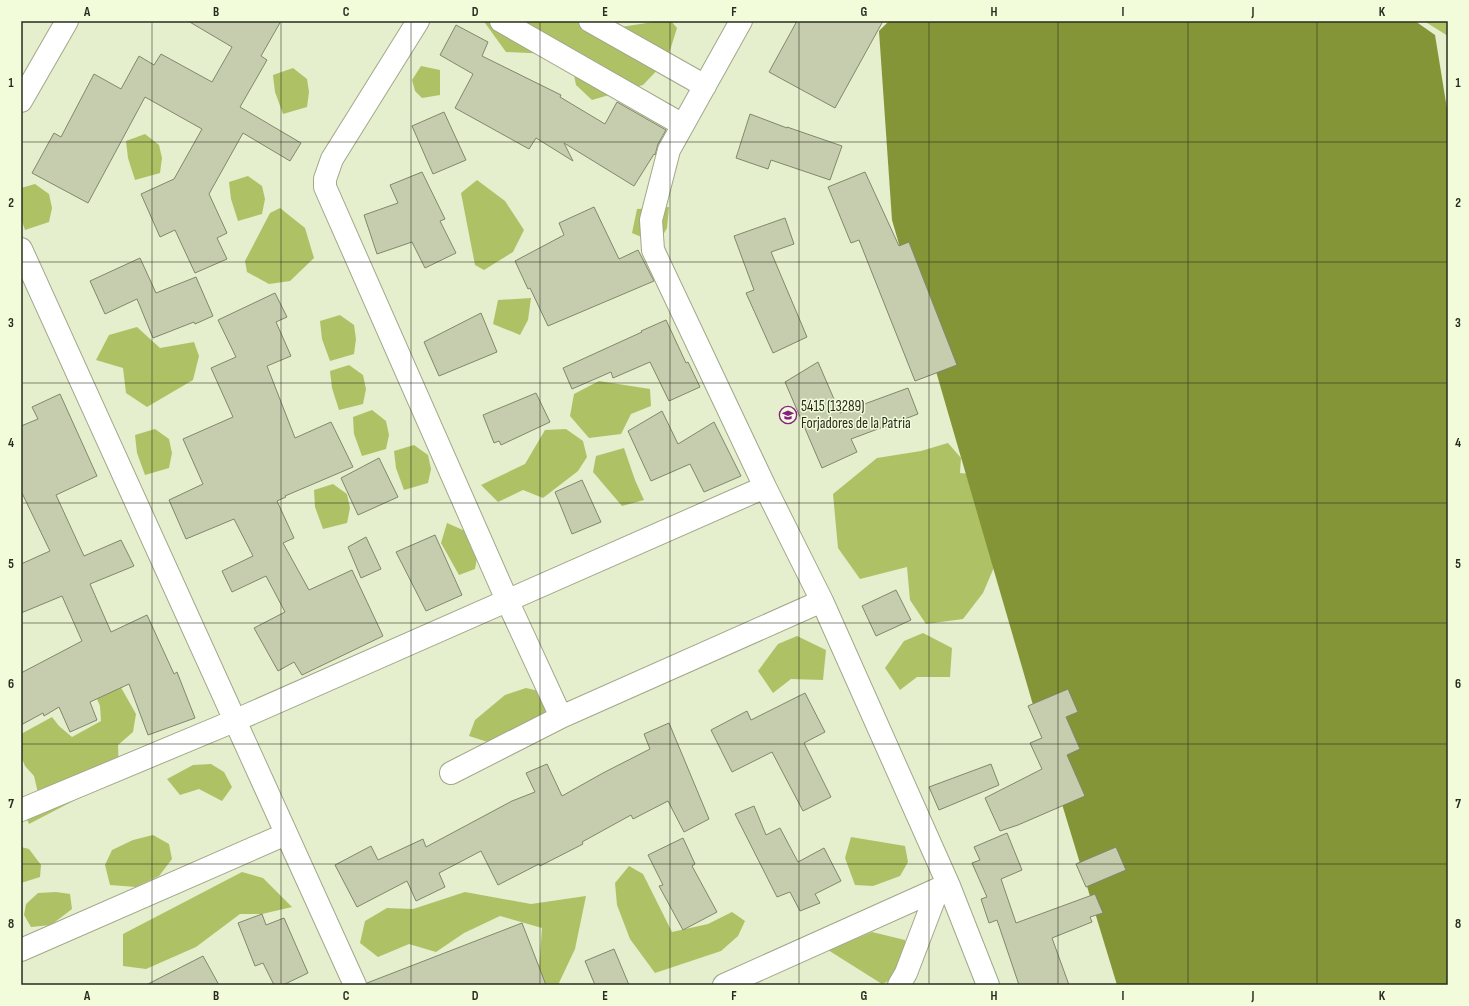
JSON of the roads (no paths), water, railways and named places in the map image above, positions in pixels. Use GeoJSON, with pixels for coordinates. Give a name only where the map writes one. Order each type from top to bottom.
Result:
{"type":"FeatureCollection","features":[{"type":"Feature","properties":{"kind":"street"},"geometry":{"type":"LineString","coordinates":[[21,101],[67,21]]}},
{"type":"Feature","properties":{"kind":"street"},"geometry":{"type":"LineString","coordinates":[[418,21],[332,159],[325,179],[325,187],[507,600],[561,717]]}},
{"type":"Feature","properties":{"kind":"street"},"geometry":{"type":"LineString","coordinates":[[501,21],[683,125]]}},
{"type":"Feature","properties":{"kind":"street"},"geometry":{"type":"LineString","coordinates":[[590,21],[705,86]]}},
{"type":"Feature","properties":{"kind":"street"},"geometry":{"type":"LineString","coordinates":[[741,21],[668,150],[651,220],[652,250],[765,487],[822,601],[943,887],[988,985]]}},
{"type":"Feature","properties":{"kind":"street"},"geometry":{"type":"LineString","coordinates":[[21,249],[355,985]]}},
{"type":"Feature","properties":{"kind":"street"},"geometry":{"type":"LineString","coordinates":[[21,810],[234,721],[765,487]]}},
{"type":"Feature","properties":{"kind":"street"},"geometry":{"type":"LineString","coordinates":[[450,773],[561,717],[822,601]]}},
{"type":"Feature","properties":{"kind":"street"},"geometry":{"type":"LineString","coordinates":[[21,950],[286,834]]}},
{"type":"Feature","properties":{"kind":"street"},"geometry":{"type":"LineString","coordinates":[[724,985],[943,887]]}},
{"type":"Feature","properties":{"kind":"street"},"geometry":{"type":"LineString","coordinates":[[899,985],[906,973],[943,887]]}},
{"type":"Feature","properties":{"kind":"place","name":"5415 (13289) Forjadores de la Patria"},"geometry":{"type":"Point","coordinates":[788,415]}}]}
